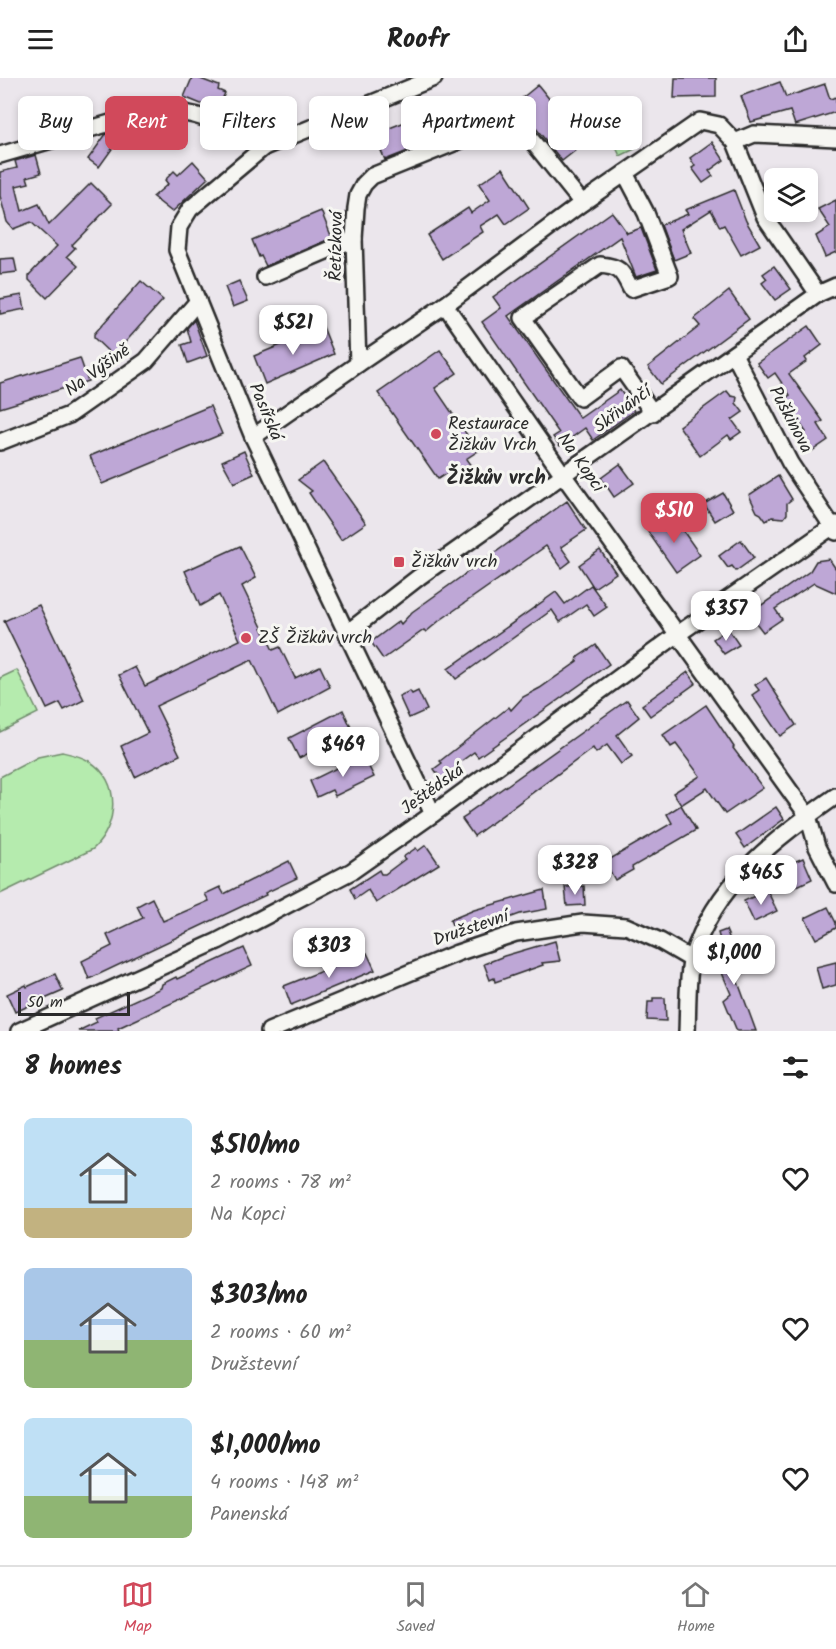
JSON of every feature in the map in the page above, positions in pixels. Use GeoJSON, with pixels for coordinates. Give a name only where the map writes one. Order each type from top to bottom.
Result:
{"type":"FeatureCollection","features":[{"type":"Feature","properties":{"kind":"street","name":"Pasířská"},"geometry":{"type":"LineString","coordinates":[[297,134],[434,78]]}},
{"type":"Feature","properties":{"kind":"street"},"geometry":{"type":"LineString","coordinates":[[0,155],[155,110],[181,111],[200,116]]}},
{"type":"Feature","properties":{"kind":"street"},"geometry":{"type":"LineString","coordinates":[[253,437],[445,305],[582,203],[700,122],[719,125],[735,142],[765,217],[818,294]]}},
{"type":"Feature","properties":{"kind":"street","name":"Řetízková"},"geometry":{"type":"LineString","coordinates":[[357,364],[354,238],[358,195],[372,176],[501,124],[513,123],[521,127],[582,203]]}},
{"type":"Feature","properties":{"kind":"street"},"geometry":{"type":"LineString","coordinates":[[735,142],[754,134],[836,138]]}},
{"type":"Feature","properties":{"kind":"street","name":"Pasířská"},"geometry":{"type":"LineString","coordinates":[[260,150],[190,209],[179,227],[177,250],[253,437],[433,814]]}},
{"type":"Feature","properties":{"kind":"street"},"geometry":{"type":"LineString","coordinates":[[625,173],[646,213],[670,276],[631,289],[622,271],[611,266],[600,265],[523,318],[580,398],[621,368],[653,413]]}},
{"type":"Feature","properties":{"kind":"street"},"geometry":{"type":"LineString","coordinates":[[265,277],[354,238]]}},
{"type":"Feature","properties":{"kind":"street","name":"Skřivánčí"},"geometry":{"type":"LineString","coordinates":[[347,633],[419,578],[818,294],[836,286]]}},
{"type":"Feature","properties":{"kind":"street","name":"Na Výšině"},"geometry":{"type":"LineString","coordinates":[[0,442],[69,416],[146,362],[198,301]]}},
{"type":"Feature","properties":{"kind":"street","name":"Na Kopci"},"geometry":{"type":"LineString","coordinates":[[445,305],[564,476],[808,816],[818,847],[836,884]]}},
{"type":"Feature","properties":{"kind":"street","name":"Puškinova"},"geometry":{"type":"LineString","coordinates":[[734,354],[790,463],[835,528]]}},
{"type":"Feature","properties":{"kind":"street","name":"Ještědská"},"geometry":{"type":"LineString","coordinates":[[19,1031],[218,941],[352,871],[678,634],[835,528]]}},
{"type":"Feature","properties":{"kind":"street"},"geometry":{"type":"LineString","coordinates":[[687,1031],[691,959],[712,911],[742,872],[808,816],[836,796]]}},
{"type":"Feature","properties":{"kind":"street","name":"Družstevní"},"geometry":{"type":"LineString","coordinates":[[269,1031],[457,953],[516,933],[583,923],[626,926],[660,941],[691,959]]}},
{"type":"Feature","properties":{"kind":"green space"},"geometry":{"type":"Polygon","coordinates":[[[617,150],[633,150],[620,156],[617,150]]]}},
{"type":"Feature","properties":{"kind":"green space"},"geometry":{"type":"Polygon","coordinates":[[[17,670],[38,713],[0,732],[0,678],[17,670]]]}},
{"type":"Feature","properties":{"kind":"green space"},"geometry":{"type":"Polygon","coordinates":[[[62,752],[89,761],[107,780],[113,804],[108,828],[93,849],[0,894],[0,777],[38,757],[62,752]]]}},
{"type":"Feature","properties":{"kind":"building"},"geometry":{"type":"Polygon","coordinates":[[[192,78],[219,86],[218,90],[225,93],[224,96],[200,96],[200,104],[184,96],[192,78]]]}},
{"type":"Feature","properties":{"kind":"building"},"geometry":{"type":"Polygon","coordinates":[[[675,78],[716,78],[716,97],[674,98],[675,78]]]}},
{"type":"Feature","properties":{"kind":"building"},"geometry":{"type":"Polygon","coordinates":[[[780,82],[786,97],[825,84],[830,99],[836,97],[836,112],[795,125],[790,111],[751,122],[741,96],[780,82]]]}},
{"type":"Feature","properties":{"kind":"building"},"geometry":{"type":"Polygon","coordinates":[[[538,85],[548,97],[548,143],[536,128],[536,96],[525,96],[538,85]]]}},
{"type":"Feature","properties":{"kind":"building"},"geometry":{"type":"Polygon","coordinates":[[[401,124],[401,150],[410,150],[385,160],[381,150],[389,150],[389,128],[401,124]]]}},
{"type":"Feature","properties":{"kind":"building"},"geometry":{"type":"Polygon","coordinates":[[[105,135],[105,150],[111,150],[99,167],[88,159],[105,135]]]}},
{"type":"Feature","properties":{"kind":"building"},"geometry":{"type":"Polygon","coordinates":[[[712,142],[724,160],[709,171],[713,176],[703,183],[692,168],[695,166],[690,158],[712,142]]]}},
{"type":"Feature","properties":{"kind":"building"},"geometry":{"type":"Polygon","coordinates":[[[553,150],[576,150],[562,161],[553,150]]]}},
{"type":"Feature","properties":{"kind":"building"},"geometry":{"type":"Polygon","coordinates":[[[36,155],[41,173],[27,177],[29,183],[16,186],[22,211],[39,204],[49,225],[91,183],[112,204],[72,245],[75,248],[67,256],[78,266],[47,298],[29,280],[29,275],[57,246],[31,222],[13,229],[7,222],[0,196],[0,172],[17,168],[15,161],[36,155]]]}},
{"type":"Feature","properties":{"kind":"building"},"geometry":{"type":"Polygon","coordinates":[[[193,161],[208,178],[172,212],[153,197],[168,184],[165,180],[174,171],[178,175],[193,161]]]}},
{"type":"Feature","properties":{"kind":"building"},"geometry":{"type":"Polygon","coordinates":[[[503,168],[529,208],[506,224],[499,214],[480,226],[483,232],[442,259],[427,235],[468,208],[471,213],[490,200],[479,184],[503,168]]]}},
{"type":"Feature","properties":{"kind":"building"},"geometry":{"type":"Polygon","coordinates":[[[734,190],[746,221],[760,245],[741,255],[724,225],[720,227],[711,210],[681,229],[691,253],[674,260],[661,225],[688,214],[685,210],[734,190]]]}},
{"type":"Feature","properties":{"kind":"building"},"geometry":{"type":"Polygon","coordinates":[[[836,200],[836,252],[825,257],[816,236],[830,227],[818,209],[836,200]]]}},
{"type":"Feature","properties":{"kind":"building"},"geometry":{"type":"Polygon","coordinates":[[[321,211],[332,238],[266,266],[261,256],[259,257],[252,240],[321,211]]]}},
{"type":"Feature","properties":{"kind":"building"},"geometry":{"type":"Polygon","coordinates":[[[612,212],[627,233],[641,228],[657,270],[636,277],[620,237],[508,316],[580,418],[620,390],[634,411],[593,440],[585,428],[560,446],[553,437],[559,433],[482,322],[501,308],[493,297],[612,212]]]}},
{"type":"Feature","properties":{"kind":"building"},"geometry":{"type":"Polygon","coordinates":[[[14,258],[17,272],[0,274],[0,259],[14,258]]]}},
{"type":"Feature","properties":{"kind":"building"},"geometry":{"type":"Polygon","coordinates":[[[774,266],[791,289],[775,300],[762,283],[767,279],[763,274],[774,266]]]}},
{"type":"Feature","properties":{"kind":"building"},"geometry":{"type":"Polygon","coordinates":[[[141,281],[163,300],[113,356],[94,338],[94,334],[141,281]]]}},
{"type":"Feature","properties":{"kind":"building"},"geometry":{"type":"Polygon","coordinates":[[[239,281],[248,301],[233,307],[225,287],[239,281]]]}},
{"type":"Feature","properties":{"kind":"building"},"geometry":{"type":"Polygon","coordinates":[[[729,291],[749,319],[661,384],[648,367],[700,326],[694,319],[729,291]]]}},
{"type":"Feature","properties":{"kind":"building"},"geometry":{"type":"Polygon","coordinates":[[[22,295],[25,309],[0,314],[0,299],[22,295]]]}},
{"type":"Feature","properties":{"kind":"building"},"geometry":{"type":"Polygon","coordinates":[[[194,320],[207,356],[188,363],[182,345],[191,342],[187,328],[194,320]]]}},
{"type":"Feature","properties":{"kind":"building"},"geometry":{"type":"Polygon","coordinates":[[[809,326],[822,345],[805,358],[807,361],[789,374],[823,421],[818,424],[828,440],[812,451],[801,435],[806,432],[794,415],[786,409],[788,401],[786,398],[790,395],[775,373],[768,378],[757,363],[809,326]]]}},
{"type":"Feature","properties":{"kind":"building"},"geometry":{"type":"Polygon","coordinates":[[[323,327],[334,354],[265,384],[254,356],[307,334],[309,339],[323,327]]]}},
{"type":"Feature","properties":{"kind":"building","name":"Restaurace Žižkův Vrch"},"geometry":{"type":"Polygon","coordinates":[[[440,350],[457,373],[435,388],[478,451],[466,459],[474,470],[457,481],[450,471],[438,479],[378,393],[440,350]]]}},
{"type":"Feature","properties":{"kind":"building"},"geometry":{"type":"Polygon","coordinates":[[[80,358],[88,381],[0,408],[0,383],[80,358]]]}},
{"type":"Feature","properties":{"kind":"building"},"geometry":{"type":"Polygon","coordinates":[[[727,391],[731,396],[737,397],[736,403],[743,412],[732,420],[741,432],[731,439],[728,435],[700,456],[679,426],[727,391]]]}},
{"type":"Feature","properties":{"kind":"building"},"geometry":{"type":"Polygon","coordinates":[[[210,406],[222,434],[102,484],[90,456],[210,406]]]}},
{"type":"Feature","properties":{"kind":"building"},"geometry":{"type":"Polygon","coordinates":[[[244,451],[254,474],[234,483],[222,461],[244,451]]]}},
{"type":"Feature","properties":{"kind":"building"},"geometry":{"type":"Polygon","coordinates":[[[323,462],[366,523],[341,540],[309,493],[312,491],[298,480],[323,462]]]}},
{"type":"Feature","properties":{"kind":"building"},"geometry":{"type":"Polygon","coordinates":[[[620,464],[634,483],[614,497],[601,478],[620,464]]]}},
{"type":"Feature","properties":{"kind":"building"},"geometry":{"type":"Polygon","coordinates":[[[778,476],[792,499],[787,503],[787,514],[784,518],[772,517],[766,521],[757,512],[749,495],[778,476]]]}},
{"type":"Feature","properties":{"kind":"building"},"geometry":{"type":"Polygon","coordinates":[[[723,493],[733,510],[715,521],[704,504],[723,493]]]}},
{"type":"Feature","properties":{"kind":"building"},"geometry":{"type":"Polygon","coordinates":[[[567,501],[586,530],[561,547],[571,561],[562,568],[546,546],[426,632],[424,630],[383,659],[371,642],[399,621],[401,624],[412,612],[567,501]]]}},
{"type":"Feature","properties":{"kind":"building"},"geometry":{"type":"Polygon","coordinates":[[[672,515],[700,555],[676,572],[648,532],[672,515]]]}},
{"type":"Feature","properties":{"kind":"building"},"geometry":{"type":"Polygon","coordinates":[[[741,540],[754,558],[736,571],[732,566],[728,568],[719,556],[741,540]]]}},
{"type":"Feature","properties":{"kind":"building"},"geometry":{"type":"Polygon","coordinates":[[[240,546],[256,578],[242,586],[273,650],[280,647],[295,678],[320,666],[330,687],[278,715],[252,660],[156,706],[180,755],[135,777],[121,746],[148,733],[119,675],[135,667],[145,686],[240,640],[219,595],[200,606],[185,571],[240,546]]]}},
{"type":"Feature","properties":{"kind":"building"},"geometry":{"type":"Polygon","coordinates":[[[600,550],[616,573],[594,588],[579,565],[600,550]]]}},
{"type":"Feature","properties":{"kind":"building"},"geometry":{"type":"Polygon","coordinates":[[[829,559],[836,569],[836,593],[814,583],[775,609],[782,619],[763,632],[749,614],[810,571],[816,561],[829,559]]]}},
{"type":"Feature","properties":{"kind":"building"},"geometry":{"type":"Polygon","coordinates":[[[591,585],[607,607],[594,616],[586,604],[560,622],[552,610],[456,679],[448,669],[556,592],[565,604],[591,585]]]}},
{"type":"Feature","properties":{"kind":"building"},"geometry":{"type":"Polygon","coordinates":[[[39,605],[84,700],[64,710],[60,703],[47,709],[4,621],[39,605]]]}},
{"type":"Feature","properties":{"kind":"building"},"geometry":{"type":"Polygon","coordinates":[[[728,629],[739,645],[724,654],[713,639],[728,629]]]}},
{"type":"Feature","properties":{"kind":"building"},"geometry":{"type":"Polygon","coordinates":[[[596,645],[609,664],[478,757],[474,752],[456,765],[460,770],[443,782],[434,769],[442,763],[440,761],[509,707],[511,710],[523,697],[577,662],[578,657],[596,645]]]}},
{"type":"Feature","properties":{"kind":"building"},"geometry":{"type":"Polygon","coordinates":[[[688,672],[696,683],[650,716],[642,705],[688,672]]]}},
{"type":"Feature","properties":{"kind":"building"},"geometry":{"type":"Polygon","coordinates":[[[766,678],[796,725],[780,736],[752,695],[759,690],[755,685],[766,678]]]}},
{"type":"Feature","properties":{"kind":"building"},"geometry":{"type":"Polygon","coordinates":[[[410,691],[412,694],[418,691],[427,710],[409,718],[399,696],[410,691]]]}},
{"type":"Feature","properties":{"kind":"building"},"geometry":{"type":"Polygon","coordinates":[[[627,700],[639,717],[617,735],[632,756],[621,764],[607,745],[596,753],[593,748],[474,836],[462,819],[468,813],[627,700]]]}},
{"type":"Feature","properties":{"kind":"building"},"geometry":{"type":"Polygon","coordinates":[[[706,705],[733,748],[763,788],[725,814],[707,788],[681,805],[673,793],[700,776],[676,744],[671,747],[663,735],[706,705]]]}},
{"type":"Feature","properties":{"kind":"building"},"geometry":{"type":"Polygon","coordinates":[[[343,710],[353,732],[299,758],[289,738],[343,710]]]}},
{"type":"Feature","properties":{"kind":"building"},"geometry":{"type":"Polygon","coordinates":[[[363,755],[374,777],[335,796],[332,790],[317,797],[310,781],[363,755]]]}},
{"type":"Feature","properties":{"kind":"building"},"geometry":{"type":"Polygon","coordinates":[[[681,805],[696,830],[632,867],[633,870],[615,880],[605,862],[672,823],[667,814],[681,805]]]}},
{"type":"Feature","properties":{"kind":"building"},"geometry":{"type":"Polygon","coordinates":[[[776,807],[784,819],[745,848],[736,835],[776,807]]]}},
{"type":"Feature","properties":{"kind":"building"},"geometry":{"type":"Polygon","coordinates":[[[426,845],[439,864],[376,903],[368,890],[355,899],[350,889],[379,870],[381,874],[385,874],[405,859],[403,857],[416,848],[418,851],[426,845]]]}},
{"type":"Feature","properties":{"kind":"building"},"geometry":{"type":"Polygon","coordinates":[[[803,858],[812,879],[789,890],[780,868],[803,858]]]}},
{"type":"Feature","properties":{"kind":"building"},"geometry":{"type":"Polygon","coordinates":[[[289,861],[297,878],[89,979],[82,961],[112,946],[107,935],[143,918],[137,906],[152,898],[163,921],[209,901],[205,894],[220,887],[224,894],[289,861]]]}},
{"type":"Feature","properties":{"kind":"building"},"geometry":{"type":"Polygon","coordinates":[[[584,886],[585,905],[567,906],[565,887],[584,886]]]}},
{"type":"Feature","properties":{"kind":"building"},"geometry":{"type":"Polygon","coordinates":[[[544,890],[547,909],[520,914],[457,937],[450,920],[474,910],[544,890]]]}},
{"type":"Feature","properties":{"kind":"building"},"geometry":{"type":"Polygon","coordinates":[[[767,890],[777,911],[754,922],[744,901],[767,890]]]}},
{"type":"Feature","properties":{"kind":"building"},"geometry":{"type":"Polygon","coordinates":[[[828,907],[836,928],[816,939],[805,918],[828,907]]]}},
{"type":"Feature","properties":{"kind":"building"},"geometry":{"type":"Polygon","coordinates":[[[726,930],[743,970],[735,974],[756,1031],[737,1031],[724,1000],[731,994],[717,961],[725,958],[718,933],[726,930]]]}},
{"type":"Feature","properties":{"kind":"building"},"geometry":{"type":"Polygon","coordinates":[[[555,941],[560,961],[542,963],[543,965],[495,982],[494,978],[490,980],[484,964],[555,941]]]}},
{"type":"Feature","properties":{"kind":"building"},"geometry":{"type":"Polygon","coordinates":[[[244,948],[252,966],[118,1028],[119,1031],[78,1031],[97,1022],[95,1018],[161,988],[162,984],[176,977],[177,979],[244,948]]]}},
{"type":"Feature","properties":{"kind":"building"},"geometry":{"type":"Polygon","coordinates":[[[367,953],[375,970],[291,1005],[284,986],[367,953]]]}},
{"type":"Feature","properties":{"kind":"building"},"geometry":{"type":"Polygon","coordinates":[[[836,962],[836,985],[822,989],[816,967],[836,962]]]}},
{"type":"Feature","properties":{"kind":"building"},"geometry":{"type":"Polygon","coordinates":[[[55,974],[63,991],[15,1012],[7,994],[55,974]]]}},
{"type":"Feature","properties":{"kind":"building"},"geometry":{"type":"Polygon","coordinates":[[[653,998],[665,998],[666,1021],[647,1020],[648,1002],[653,1002],[653,998]]]}},
{"type":"Feature","properties":{"kind":"place","name":"Restaurace Žižkův Vrch"},"geometry":{"type":"Point","coordinates":[436,434]}},
{"type":"Feature","properties":{"kind":"place","name":"Žižkův vrch"},"geometry":{"type":"Point","coordinates":[399,562]}},
{"type":"Feature","properties":{"kind":"place","name":"ZŠ Žižkův vrch"},"geometry":{"type":"Point","coordinates":[246,638]}},
{"type":"Feature","properties":{"kind":"district","name":"Žižkův vrch"},"geometry":{"type":"Point","coordinates":[496,479]}}]}
